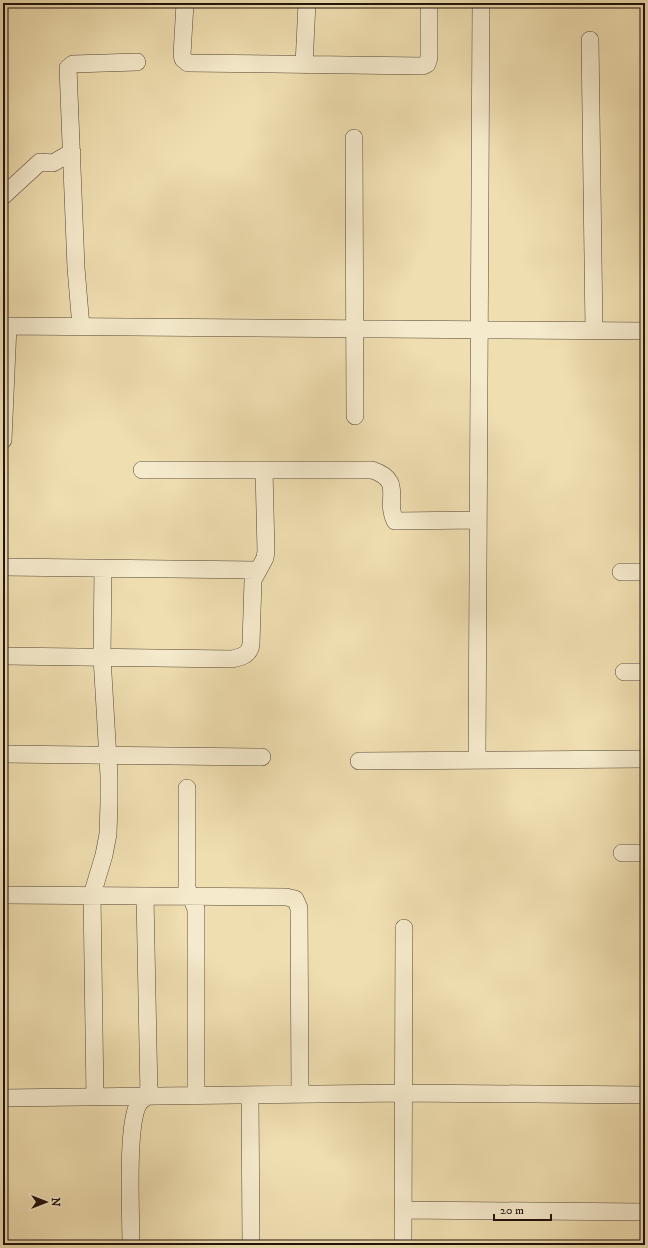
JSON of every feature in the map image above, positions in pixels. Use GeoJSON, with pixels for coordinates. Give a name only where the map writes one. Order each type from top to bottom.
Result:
{"type":"FeatureCollection","features":[{"type":"Feature","properties":{"kind":"street"},"geometry":{"type":"LineString","coordinates":[[185,3],[182,55],[183,59],[188,63],[423,66],[427,64],[429,58],[429,3]]}},
{"type":"Feature","properties":{"kind":"street"},"geometry":{"type":"LineString","coordinates":[[304,65],[307,3]]}},
{"type":"Feature","properties":{"kind":"street"},"geometry":{"type":"LineString","coordinates":[[477,760],[481,3]]}},
{"type":"Feature","properties":{"kind":"street"},"geometry":{"type":"LineString","coordinates":[[590,40],[594,330]]}},
{"type":"Feature","properties":{"kind":"street"},"geometry":{"type":"LineString","coordinates":[[81,327],[76,268],[68,72],[70,66],[73,64],[137,62]]}},
{"type":"Feature","properties":{"kind":"street"},"geometry":{"type":"LineString","coordinates":[[354,138],[355,416]]}},
{"type":"Feature","properties":{"kind":"street"},"geometry":{"type":"LineString","coordinates":[[3,196],[40,162],[53,163],[72,152]]}},
{"type":"Feature","properties":{"kind":"street"},"geometry":{"type":"LineString","coordinates":[[3,440],[6,326],[645,331]]}},
{"type":"Feature","properties":{"kind":"street"},"geometry":{"type":"LineString","coordinates":[[142,470],[372,470],[385,476],[392,486],[395,521],[478,520]]}},
{"type":"Feature","properties":{"kind":"street"},"geometry":{"type":"LineString","coordinates":[[3,656],[232,659],[244,655],[251,649],[253,586],[258,570],[265,558],[266,551],[264,470]]}},
{"type":"Feature","properties":{"kind":"street"},"geometry":{"type":"LineString","coordinates":[[3,567],[258,570]]}},
{"type":"Feature","properties":{"kind":"street"},"geometry":{"type":"LineString","coordinates":[[95,1097],[92,895],[104,855],[108,834],[109,776],[102,657],[103,568]]}},
{"type":"Feature","properties":{"kind":"street"},"geometry":{"type":"LineString","coordinates":[[621,572],[645,572]]}},
{"type":"Feature","properties":{"kind":"street"},"geometry":{"type":"LineString","coordinates":[[624,672],[645,672]]}},
{"type":"Feature","properties":{"kind":"street"},"geometry":{"type":"LineString","coordinates":[[3,754],[262,757]]}},
{"type":"Feature","properties":{"kind":"street"},"geometry":{"type":"LineString","coordinates":[[359,761],[645,759]]}},
{"type":"Feature","properties":{"kind":"street"},"geometry":{"type":"LineString","coordinates":[[187,788],[187,888],[189,896],[196,909],[196,1095]]}},
{"type":"Feature","properties":{"kind":"street"},"geometry":{"type":"LineString","coordinates":[[622,853],[645,852]]}},
{"type":"Feature","properties":{"kind":"street"},"geometry":{"type":"LineString","coordinates":[[3,895],[286,897],[295,899],[299,904],[300,1094]]}},
{"type":"Feature","properties":{"kind":"street"},"geometry":{"type":"LineString","coordinates":[[145,896],[149,1096]]}},
{"type":"Feature","properties":{"kind":"street"},"geometry":{"type":"LineString","coordinates":[[403,1245],[404,928]]}},
{"type":"Feature","properties":{"kind":"street"},"geometry":{"type":"LineString","coordinates":[[3,1098],[404,1093],[645,1095]]}},
{"type":"Feature","properties":{"kind":"street"},"geometry":{"type":"LineString","coordinates":[[250,1095],[251,1245]]}},
{"type":"Feature","properties":{"kind":"street"},"geometry":{"type":"LineString","coordinates":[[131,1245],[131,1143],[133,1125],[139,1103],[149,1096]]}},
{"type":"Feature","properties":{"kind":"street"},"geometry":{"type":"LineString","coordinates":[[403,1210],[645,1212]]}}]}
